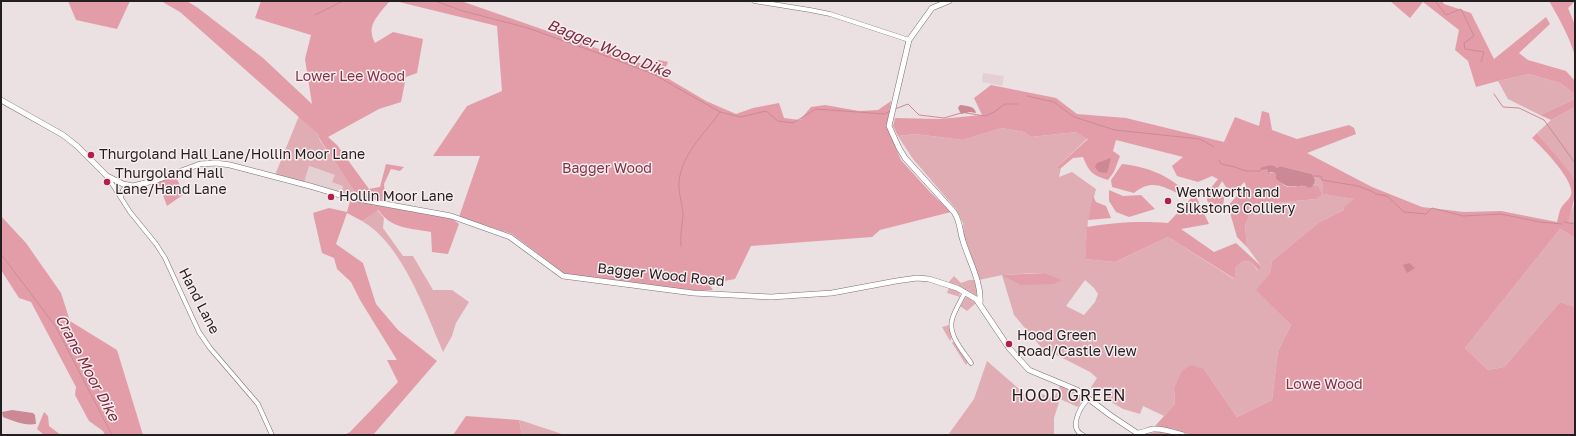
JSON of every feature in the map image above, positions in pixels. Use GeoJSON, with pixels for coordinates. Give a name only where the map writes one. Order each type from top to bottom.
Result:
{"type":"FeatureCollection","features":[{"type":"Feature","properties":{"kind":"street"},"geometry":{"type":"LineString","coordinates":[[754,1],[830,14],[909,40]]}},
{"type":"Feature","properties":{"kind":"street"},"geometry":{"type":"LineString","coordinates":[[949,1],[932,8],[909,40],[889,126],[905,158],[954,212],[959,220],[961,236],[978,284],[981,298],[980,304],[1009,348],[1029,370],[1077,390],[1132,432],[1140,434],[1155,429],[1183,435]]}},
{"type":"Feature","properties":{"kind":"street"},"geometry":{"type":"LineString","coordinates":[[1,100],[63,135],[77,146],[107,176],[128,185]]}},
{"type":"Feature","properties":{"kind":"street","name":"Bagger Wood Road"},"geometry":{"type":"LineString","coordinates":[[128,185],[133,186],[157,180],[200,164],[216,163],[230,165],[347,197],[370,200],[450,216],[510,237],[563,276],[693,293],[771,297],[832,292],[922,278],[957,288],[965,292],[980,304]]}},
{"type":"Feature","properties":{"kind":"street","name":"Hand Lane"},"geometry":{"type":"LineString","coordinates":[[107,176],[139,225],[156,244],[165,258],[199,332],[210,348],[258,404],[272,435]]}},
{"type":"Feature","properties":{"kind":"street"},"geometry":{"type":"LineString","coordinates":[[121,197],[123,190],[128,185]]}},
{"type":"Feature","properties":{"kind":"street"},"geometry":{"type":"LineString","coordinates":[[965,292],[952,319],[951,325],[955,338],[970,363]]}},
{"type":"Feature","properties":{"kind":"street"},"geometry":{"type":"LineString","coordinates":[[1083,435],[1076,430],[1076,423],[1080,407],[1088,399]]}},
{"type":"Feature","properties":{"kind":"shaded area"},"geometry":{"type":"Polygon","coordinates":[[[983,73],[1004,76],[1002,86],[982,82],[983,73]]]}},
{"type":"Feature","properties":{"kind":"shaded area"},"geometry":{"type":"Polygon","coordinates":[[[1529,74],[1560,83],[1575,94],[1575,99],[1540,115],[1508,99],[1498,81],[1529,74]]]}},
{"type":"Feature","properties":{"kind":"shaded area"},"geometry":{"type":"Polygon","coordinates":[[[960,105],[968,106],[974,109],[976,113],[970,112],[961,114],[958,108],[960,105]]]}},
{"type":"Feature","properties":{"kind":"shaded area"},"geometry":{"type":"Polygon","coordinates":[[[1575,107],[1575,181],[1537,133],[1551,120],[1575,107]]]}},
{"type":"Feature","properties":{"kind":"shaded area"},"geometry":{"type":"Polygon","coordinates":[[[299,116],[318,134],[319,139],[359,196],[342,193],[343,186],[332,182],[335,175],[309,166],[304,182],[275,175],[299,116]]]}},
{"type":"Feature","properties":{"kind":"shaded area"},"geometry":{"type":"Polygon","coordinates":[[[1002,128],[1024,132],[1031,137],[1076,132],[1088,138],[1056,168],[1061,168],[1059,177],[1072,172],[1096,189],[1088,220],[1085,259],[1115,262],[1168,237],[1234,279],[1235,268],[1243,261],[1251,262],[1258,271],[1261,266],[1247,247],[1245,225],[1255,205],[1316,199],[1318,186],[1314,185],[1314,177],[1320,179],[1323,185],[1324,194],[1355,199],[1343,208],[1344,210],[1318,223],[1272,261],[1270,273],[1257,290],[1291,325],[1278,351],[1272,400],[1237,417],[1204,369],[1179,380],[1174,388],[1175,404],[1164,416],[1143,406],[1140,414],[1123,409],[1106,399],[1108,394],[1102,389],[1099,393],[1091,387],[1097,378],[1090,372],[1041,347],[1014,315],[1002,275],[979,280],[964,237],[963,223],[956,209],[913,159],[898,136],[915,134],[963,140],[1002,128]],[[1045,273],[1003,275],[1061,280],[1045,273]],[[1085,280],[1066,306],[1084,315],[1095,302],[1098,294],[1085,280]]]}},
{"type":"Feature","properties":{"kind":"shaded area"},"geometry":{"type":"Polygon","coordinates":[[[1111,158],[1107,173],[1099,172],[1095,167],[1097,163],[1111,158]]]}},
{"type":"Feature","properties":{"kind":"shaded area"},"geometry":{"type":"Polygon","coordinates":[[[1269,165],[1277,168],[1280,166],[1312,174],[1315,182],[1312,187],[1287,186],[1276,179],[1274,172],[1270,172],[1268,174],[1267,169],[1262,170],[1260,168],[1269,165]]]}},
{"type":"Feature","properties":{"kind":"shaded area"},"geometry":{"type":"Polygon","coordinates":[[[308,166],[335,175],[344,186],[342,193],[304,182],[308,166]]]}},
{"type":"Feature","properties":{"kind":"shaded area"},"geometry":{"type":"Polygon","coordinates":[[[1575,202],[1575,222],[1567,222],[1575,202]]]}},
{"type":"Feature","properties":{"kind":"shaded area"},"geometry":{"type":"Polygon","coordinates":[[[377,210],[384,218],[383,228],[403,256],[413,256],[433,290],[452,290],[469,302],[456,323],[452,336],[443,352],[420,298],[400,261],[389,245],[362,221],[377,210]]]}},
{"type":"Feature","properties":{"kind":"shaded area"},"geometry":{"type":"Polygon","coordinates":[[[1560,229],[1575,238],[1575,307],[1560,302],[1504,367],[1488,370],[1465,348],[1560,229]]]}},
{"type":"Feature","properties":{"kind":"shaded area"},"geometry":{"type":"Polygon","coordinates":[[[1409,263],[1415,268],[1407,273],[1403,265],[1409,263]]]}},
{"type":"Feature","properties":{"kind":"shaded area"},"geometry":{"type":"Polygon","coordinates":[[[954,276],[961,283],[974,280],[979,296],[978,298],[948,283],[954,276]]]}},
{"type":"Feature","properties":{"kind":"shaded area"},"geometry":{"type":"Polygon","coordinates":[[[949,287],[959,291],[960,297],[947,293],[949,287]]]}},
{"type":"Feature","properties":{"kind":"shaded area"},"geometry":{"type":"Polygon","coordinates":[[[966,297],[976,303],[967,311],[960,306],[966,297]]]}},
{"type":"Feature","properties":{"kind":"shaded area"},"geometry":{"type":"Polygon","coordinates":[[[949,325],[952,337],[950,341],[942,327],[949,325]]]}},
{"type":"Feature","properties":{"kind":"shaded area"},"geometry":{"type":"Polygon","coordinates":[[[955,341],[968,362],[966,365],[952,343],[955,341]]]}},
{"type":"Feature","properties":{"kind":"shaded area"},"geometry":{"type":"Polygon","coordinates":[[[987,361],[1034,402],[1038,393],[1051,397],[1052,395],[1055,396],[1060,385],[1077,393],[1083,398],[1078,407],[1060,399],[1054,418],[1054,435],[948,435],[974,399],[987,361]]]}},
{"type":"Feature","properties":{"kind":"shaded area"},"geometry":{"type":"Polygon","coordinates":[[[12,410],[33,413],[35,415],[36,424],[23,424],[3,417],[2,412],[12,410]]]}},
{"type":"Feature","properties":{"kind":"shaded area"},"geometry":{"type":"Polygon","coordinates":[[[519,420],[523,421],[565,435],[522,435],[519,420]]]}},
{"type":"Feature","properties":{"kind":"shaded area"},"geometry":{"type":"Polygon","coordinates":[[[1159,431],[1169,432],[1167,435],[1144,435],[1159,431]]]}},
{"type":"Feature","properties":{"kind":"green space"},"geometry":{"type":"Polygon","coordinates":[[[68,1],[130,1],[117,29],[76,20],[68,1]]]}},
{"type":"Feature","properties":{"kind":"green space","name":"Lower Lee Wood"},"geometry":{"type":"Polygon","coordinates":[[[161,1],[187,1],[198,8],[263,58],[312,104],[305,59],[311,35],[255,18],[261,1],[390,1],[377,16],[373,25],[372,35],[375,43],[393,32],[423,39],[417,73],[406,77],[401,102],[379,109],[328,137],[337,145],[369,189],[380,187],[386,164],[404,167],[400,171],[391,169],[384,184],[386,207],[450,217],[459,224],[448,254],[432,252],[431,232],[402,227],[389,221],[378,210],[362,221],[347,213],[336,244],[363,263],[376,304],[398,330],[437,361],[373,435],[344,435],[350,432],[398,382],[387,360],[397,360],[360,300],[351,282],[337,269],[334,258],[322,253],[313,213],[329,208],[347,212],[350,201],[358,201],[358,196],[319,138],[318,134],[180,12],[161,1]]]}},
{"type":"Feature","properties":{"kind":"green space","name":"Bagger Wood"},"geometry":{"type":"Polygon","coordinates":[[[395,1],[461,1],[645,65],[659,60],[668,62],[662,75],[706,101],[736,114],[753,108],[779,103],[784,118],[800,120],[811,107],[825,105],[859,111],[878,110],[891,101],[887,126],[901,160],[930,192],[951,212],[880,230],[872,237],[751,246],[735,279],[724,281],[716,279],[709,284],[713,290],[694,291],[565,274],[512,234],[459,217],[480,156],[433,156],[467,106],[502,91],[497,26],[395,1]]]}},
{"type":"Feature","properties":{"kind":"green space"},"geometry":{"type":"Polygon","coordinates":[[[1390,1],[1442,1],[1444,4],[1471,13],[1494,59],[1546,17],[1550,24],[1519,53],[1528,60],[1566,71],[1575,81],[1575,94],[1560,83],[1529,74],[1476,87],[1468,61],[1455,50],[1459,30],[1423,2],[1410,18],[1390,1]]]}},
{"type":"Feature","properties":{"kind":"green space"},"geometry":{"type":"Polygon","coordinates":[[[1549,1],[1575,1],[1568,8],[1575,25],[1575,56],[1567,34],[1549,1]]]}},
{"type":"Feature","properties":{"kind":"green space","name":"Lowe Wood"},"geometry":{"type":"Polygon","coordinates":[[[991,85],[1056,98],[1077,114],[1126,118],[1224,142],[1235,117],[1259,126],[1262,111],[1269,113],[1272,130],[1297,139],[1349,125],[1354,128],[1356,134],[1307,153],[1372,187],[1422,207],[1464,212],[1501,211],[1557,222],[1561,208],[1571,195],[1571,189],[1557,165],[1532,138],[1537,133],[1564,165],[1575,182],[1574,197],[1568,222],[1575,222],[1575,238],[1560,229],[1465,348],[1488,370],[1504,367],[1560,302],[1575,307],[1575,435],[1191,435],[1174,429],[1155,426],[1175,404],[1174,388],[1182,371],[1191,365],[1204,369],[1237,417],[1272,400],[1278,351],[1291,325],[1256,290],[1270,273],[1272,261],[1318,223],[1344,210],[1343,208],[1354,199],[1323,194],[1323,185],[1320,179],[1314,177],[1312,174],[1280,166],[1277,168],[1269,165],[1261,168],[1267,169],[1268,173],[1274,172],[1283,185],[1289,187],[1311,187],[1314,185],[1318,186],[1322,194],[1316,199],[1255,205],[1245,225],[1247,247],[1237,237],[1228,206],[1246,185],[1244,182],[1232,196],[1222,181],[1218,188],[1224,198],[1223,208],[1212,211],[1207,200],[1210,189],[1218,179],[1212,176],[1198,182],[1177,176],[1172,166],[1183,157],[1116,140],[1113,151],[1120,156],[1114,172],[1108,180],[1089,170],[1083,157],[1073,158],[1061,168],[1056,168],[1088,139],[1076,132],[1031,137],[1024,132],[1002,128],[963,140],[915,134],[898,136],[893,126],[895,118],[940,119],[982,115],[974,98],[991,85]]]}},
{"type":"Feature","properties":{"kind":"green space"},"geometry":{"type":"Polygon","coordinates":[[[1575,99],[1575,107],[1551,120],[1540,115],[1575,99]]]}},
{"type":"Feature","properties":{"kind":"green space"},"geometry":{"type":"Polygon","coordinates":[[[1122,164],[1147,169],[1162,175],[1183,189],[1177,193],[1160,186],[1150,185],[1145,186],[1134,193],[1112,187],[1111,180],[1122,164]]]}},
{"type":"Feature","properties":{"kind":"green space"},"geometry":{"type":"Polygon","coordinates":[[[175,175],[184,194],[167,206],[158,182],[175,175]]]}},
{"type":"Feature","properties":{"kind":"green space"},"geometry":{"type":"Polygon","coordinates":[[[1109,190],[1123,196],[1141,195],[1155,209],[1129,217],[1116,212],[1109,201],[1109,190]]]}},
{"type":"Feature","properties":{"kind":"green space"},"geometry":{"type":"Polygon","coordinates":[[[1195,194],[1209,224],[1181,229],[1214,252],[1236,243],[1261,266],[1259,271],[1251,262],[1243,261],[1235,268],[1235,279],[1168,237],[1115,262],[1085,259],[1087,227],[1128,222],[1168,223],[1195,194]]]}},
{"type":"Feature","properties":{"kind":"green space"},"geometry":{"type":"Polygon","coordinates":[[[1093,196],[1096,202],[1106,206],[1111,218],[1088,220],[1093,196]]]}},
{"type":"Feature","properties":{"kind":"green space"},"geometry":{"type":"Polygon","coordinates":[[[1,216],[26,243],[61,293],[70,321],[117,350],[143,435],[105,435],[103,431],[89,421],[75,395],[76,387],[31,302],[19,298],[1,270],[1,216]]]}},
{"type":"Feature","properties":{"kind":"green space"},"geometry":{"type":"Polygon","coordinates":[[[1045,273],[1062,280],[1053,284],[1021,285],[1002,275],[1045,273]]]}},
{"type":"Feature","properties":{"kind":"green space"},"geometry":{"type":"Polygon","coordinates":[[[44,412],[48,416],[49,426],[61,435],[44,435],[37,429],[44,412]]]}},
{"type":"Feature","properties":{"kind":"green space"},"geometry":{"type":"Polygon","coordinates":[[[466,416],[519,420],[522,435],[453,435],[466,416]]]}},
{"type":"Feature","properties":{"kind":"waterway","name":"Bagger Wood Dike"},"geometry":{"type":"LineString","coordinates":[[315,15],[343,1]]}},
{"type":"Feature","properties":{"kind":"waterway","name":"Bagger Wood Dike"},"geometry":{"type":"LineString","coordinates":[[435,1],[463,11],[528,28],[653,74],[720,112],[741,117],[766,111],[778,121],[793,123],[816,109],[885,114],[890,111]]}},
{"type":"Feature","properties":{"kind":"waterway"},"geometry":{"type":"LineString","coordinates":[[1435,1],[1446,15],[1461,9],[1474,36],[1464,43],[1465,49],[1484,52],[1481,62]]}},
{"type":"Feature","properties":{"kind":"waterway"},"geometry":{"type":"LineString","coordinates":[[1494,94],[1503,107],[1519,108],[1544,120],[1575,163]]}},
{"type":"Feature","properties":{"kind":"waterway","name":"Bagger Wood Dike"},"geometry":{"type":"LineString","coordinates":[[1027,96],[1054,102],[1074,117],[1115,130],[1200,139],[1214,147]]}},
{"type":"Feature","properties":{"kind":"waterway","name":"Bagger Wood Dike"},"geometry":{"type":"LineString","coordinates":[[895,109],[908,104],[919,115],[944,118],[961,113]]}},
{"type":"Feature","properties":{"kind":"waterway","name":"Bagger Wood Dike"},"geometry":{"type":"LineString","coordinates":[[966,113],[985,116],[994,112],[1005,104],[1018,104]]}},
{"type":"Feature","properties":{"kind":"waterway"},"geometry":{"type":"LineString","coordinates":[[681,246],[683,216],[679,186],[681,172],[689,153],[720,112]]}},
{"type":"Feature","properties":{"kind":"waterway","name":"Bagger Wood Dike"},"geometry":{"type":"LineString","coordinates":[[1219,160],[1221,164],[1246,171],[1261,170]]}},
{"type":"Feature","properties":{"kind":"waterway","name":"Bagger Wood Dike"},"geometry":{"type":"LineString","coordinates":[[1312,176],[1321,176],[1322,180],[1358,186],[1376,194],[1387,196],[1404,212],[1426,214],[1432,208],[1463,216],[1501,214],[1540,222],[1562,224]]}},
{"type":"Feature","properties":{"kind":"waterway","name":"Bagger Wood Dike"},"geometry":{"type":"LineString","coordinates":[[1564,222],[1575,224]]}},
{"type":"Feature","properties":{"kind":"waterway","name":"Crane Moor Dike"},"geometry":{"type":"LineString","coordinates":[[1,254],[56,327],[112,435]]}},
{"type":"Feature","properties":{"kind":"place","name":"Thurgoland Hall Lane/Hollin Moor Lane"},"geometry":{"type":"Point","coordinates":[91,155]}},
{"type":"Feature","properties":{"kind":"place","name":"Thurgoland Hall Lane/Hand Lane"},"geometry":{"type":"Point","coordinates":[107,182]}},
{"type":"Feature","properties":{"kind":"place","name":"Hollin Moor Lane"},"geometry":{"type":"Point","coordinates":[331,197]}},
{"type":"Feature","properties":{"kind":"place","name":"Wentworth and Silkstone Colliery"},"geometry":{"type":"Point","coordinates":[1168,201]}},
{"type":"Feature","properties":{"kind":"place","name":"Hood Green Road/Castle View"},"geometry":{"type":"Point","coordinates":[1009,344]}},
{"type":"Feature","properties":{"kind":"district","name":"HOOD GREEN"},"geometry":{"type":"Point","coordinates":[1069,396]}}]}
